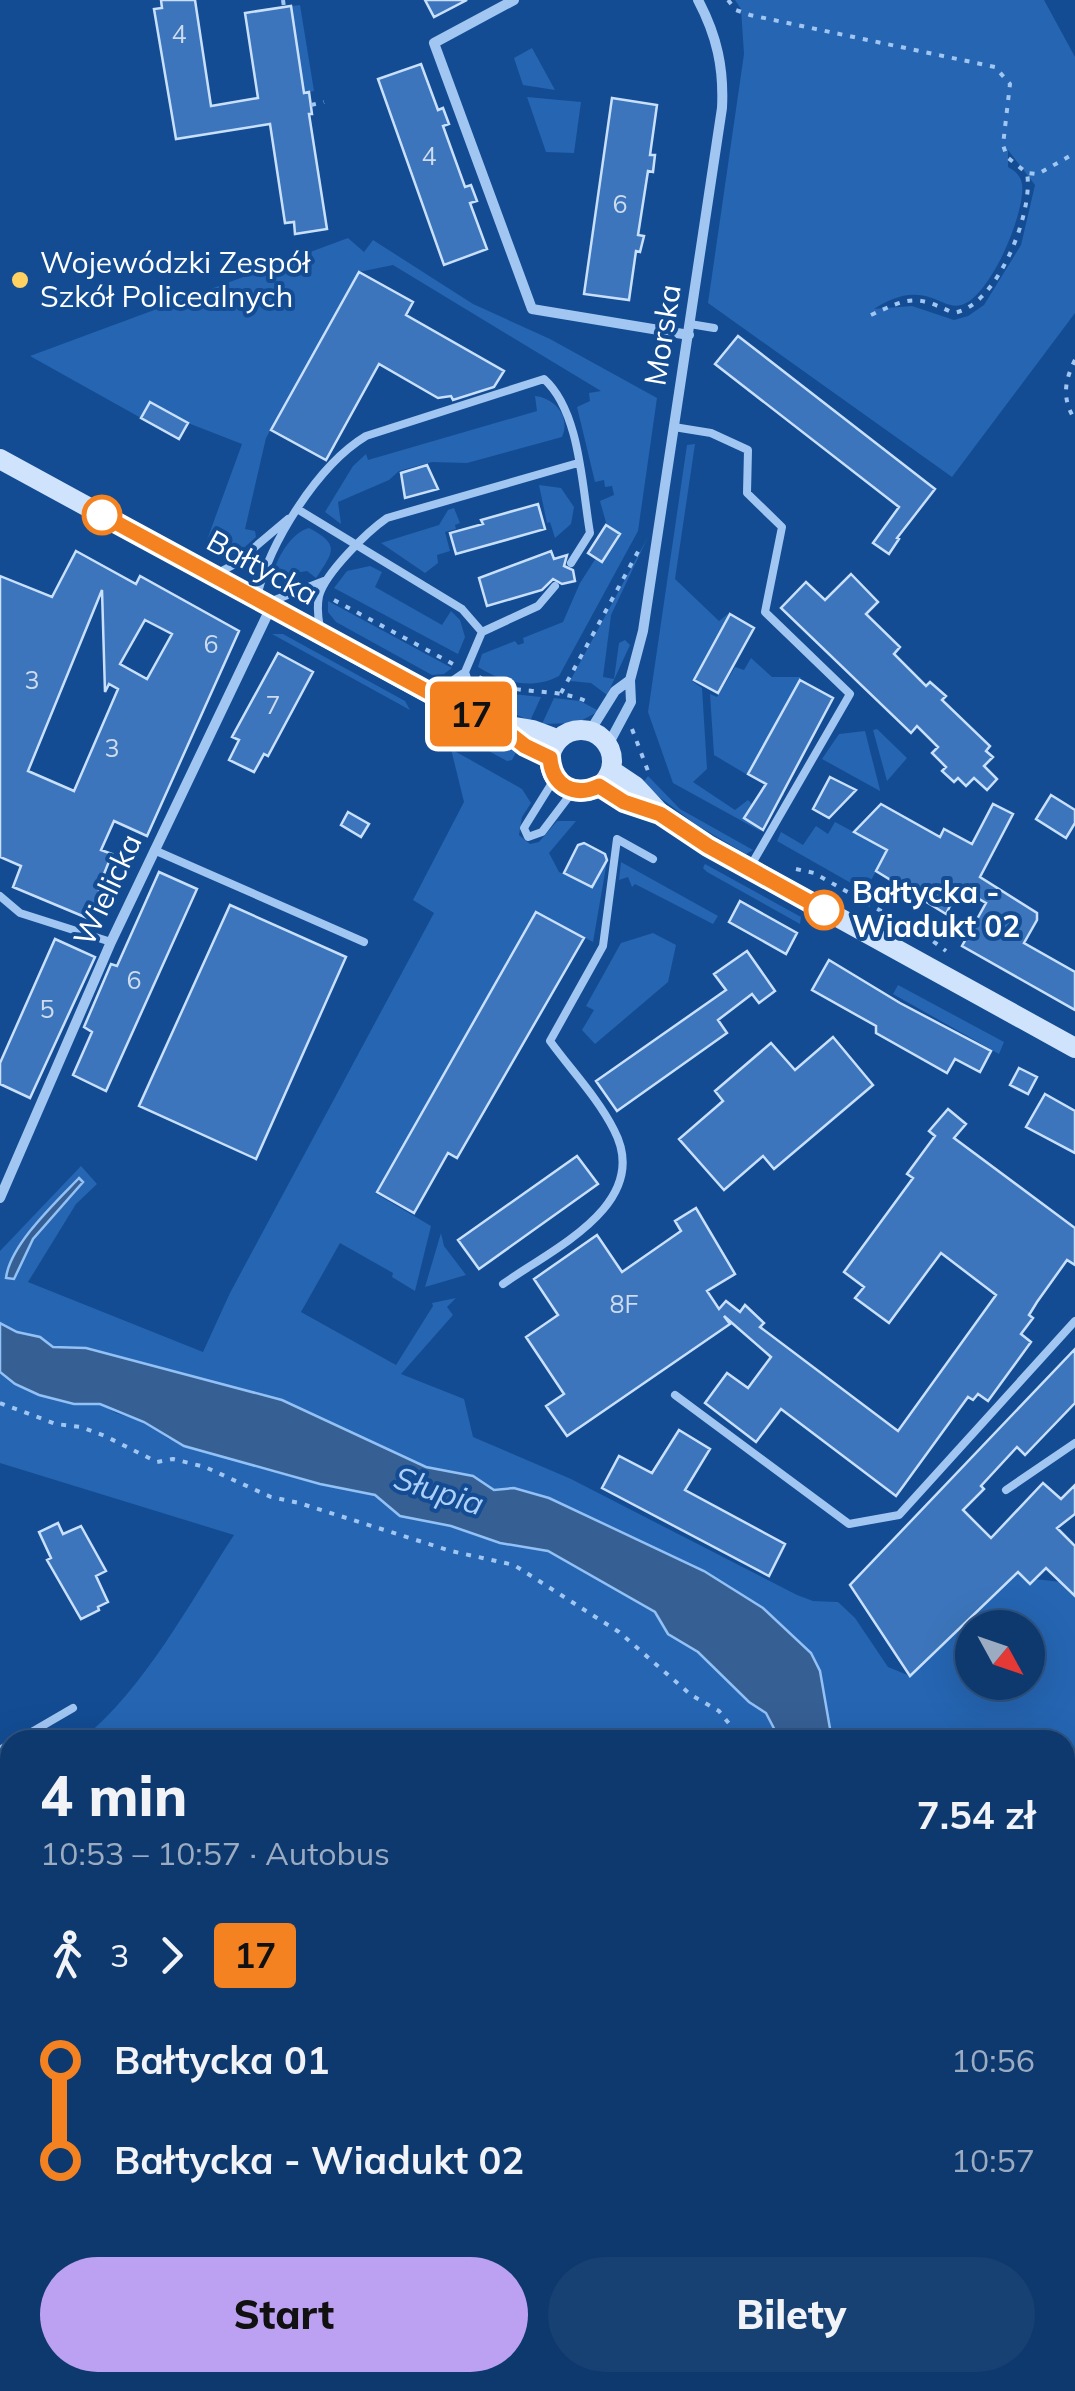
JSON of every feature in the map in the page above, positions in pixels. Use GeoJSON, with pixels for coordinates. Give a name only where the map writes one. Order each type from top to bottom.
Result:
{"type":"FeatureCollection","features":[{"type":"Feature","properties":{"kind":"main road","name":"Bałtycka"},"geometry":{"type":"LineString","coordinates":[[0,459],[432,694],[488,721],[533,730],[559,767]]}},
{"type":"Feature","properties":{"kind":"main road"},"geometry":{"type":"LineString","coordinates":[[605,778],[612,762],[608,745],[590,731],[567,732],[559,767],[635,786],[660,814],[749,869],[1075,1048]]}},
{"type":"Feature","properties":{"kind":"street"},"geometry":{"type":"LineString","coordinates":[[514,0],[434,43],[532,309],[689,329]]}},
{"type":"Feature","properties":{"kind":"street","name":"Morska"},"geometry":{"type":"LineString","coordinates":[[608,745],[630,702],[630,680],[638,657],[724,84],[717,42],[698,0]]}},
{"type":"Feature","properties":{"kind":"street","name":"Wielicka"},"geometry":{"type":"LineString","coordinates":[[0,1198],[264,603]]}},
{"type":"Feature","properties":{"kind":"street","name":"Morska"},"geometry":{"type":"LineString","coordinates":[[590,731],[615,692],[630,680]]}},
{"type":"Feature","properties":{"kind":"lane"},"geometry":{"type":"LineString","coordinates":[[689,329],[714,328]]}},
{"type":"Feature","properties":{"kind":"lane"},"geometry":{"type":"LineString","coordinates":[[328,579],[302,592],[264,603],[269,555],[334,462],[366,436],[544,379],[565,404],[590,533],[571,563]]}},
{"type":"Feature","properties":{"kind":"lane"},"geometry":{"type":"LineString","coordinates":[[674,427],[710,433],[748,450],[746,493],[782,527],[765,612],[850,694],[749,869]]}},
{"type":"Feature","properties":{"kind":"lane"},"geometry":{"type":"LineString","coordinates":[[322,635],[318,616],[320,596],[328,579],[378,524],[400,512],[578,462]]}},
{"type":"Feature","properties":{"kind":"lane"},"geometry":{"type":"LineString","coordinates":[[212,575],[234,564],[299,510]]}},
{"type":"Feature","properties":{"kind":"lane"},"geometry":{"type":"LineString","coordinates":[[299,510],[462,609],[482,632]]}},
{"type":"Feature","properties":{"kind":"lane"},"geometry":{"type":"LineString","coordinates":[[432,694],[465,672],[482,632],[538,606],[555,586]]}},
{"type":"Feature","properties":{"kind":"lane"},"geometry":{"type":"LineString","coordinates":[[465,672],[488,721]]}},
{"type":"Feature","properties":{"kind":"lane"},"geometry":{"type":"LineString","coordinates":[[559,767],[542,832],[528,837],[524,828],[559,767]]}},
{"type":"Feature","properties":{"kind":"lane"},"geometry":{"type":"LineString","coordinates":[[503,1284],[602,1214],[618,1192],[622,1155],[617,1135],[550,1041],[603,946],[617,839],[653,860]]}},
{"type":"Feature","properties":{"kind":"lane"},"geometry":{"type":"LineString","coordinates":[[154,850],[364,942]]}},
{"type":"Feature","properties":{"kind":"lane"},"geometry":{"type":"LineString","coordinates":[[0,896],[20,913],[111,942]]}},
{"type":"Feature","properties":{"kind":"lane"},"geometry":{"type":"LineString","coordinates":[[676,1395],[849,1524],[899,1515],[1075,1322]]}},
{"type":"Feature","properties":{"kind":"lane"},"geometry":{"type":"LineString","coordinates":[[1006,1490],[1075,1443]]}},
{"type":"Feature","properties":{"kind":"lane"},"geometry":{"type":"LineString","coordinates":[[36,1730],[74,1708]]}},
{"type":"Feature","properties":{"kind":"path"},"geometry":{"type":"LineString","coordinates":[[728,0],[736,10],[750,15],[994,67],[1010,84],[1002,145],[1006,157],[1026,173],[1029,184],[1022,228],[1009,257],[973,306],[954,313],[931,302],[911,299],[871,315]]}},
{"type":"Feature","properties":{"kind":"path"},"geometry":{"type":"LineString","coordinates":[[310,104],[324,102]]}},
{"type":"Feature","properties":{"kind":"path"},"geometry":{"type":"LineString","coordinates":[[1026,173],[1047,171],[1075,153]]}},
{"type":"Feature","properties":{"kind":"path"},"geometry":{"type":"LineString","coordinates":[[1075,360],[1066,384],[1065,402],[1075,420]]}},
{"type":"Feature","properties":{"kind":"path"},"geometry":{"type":"LineString","coordinates":[[560,694],[644,540]]}},
{"type":"Feature","properties":{"kind":"path"},"geometry":{"type":"LineString","coordinates":[[330,597],[453,664]]}},
{"type":"Feature","properties":{"kind":"path"},"geometry":{"type":"LineString","coordinates":[[478,676],[500,688],[582,698],[600,708]]}},
{"type":"Feature","properties":{"kind":"path"},"geometry":{"type":"LineString","coordinates":[[629,725],[650,773]]}},
{"type":"Feature","properties":{"kind":"path"},"geometry":{"type":"LineString","coordinates":[[795,869],[814,873],[946,951]]}},
{"type":"Feature","properties":{"kind":"path"},"geometry":{"type":"LineString","coordinates":[[0,1403],[56,1424],[82,1427],[157,1462],[173,1459],[205,1467],[271,1497],[300,1502],[450,1551],[514,1565],[619,1632],[691,1695],[719,1710],[734,1730]]}},
{"type":"Feature","properties":{"kind":"shaded area"},"geometry":{"type":"Polygon","coordinates":[[[735,0],[1044,0],[1075,57],[1075,313],[952,477],[708,303],[744,54],[741,9],[735,0]],[[1008,150],[1008,167],[1022,184],[1018,214],[994,271],[972,299],[954,306],[908,295],[874,309],[912,306],[954,320],[984,305],[1021,245],[1035,185],[1008,150]]]}},
{"type":"Feature","properties":{"kind":"shaded area"},"geometry":{"type":"Polygon","coordinates":[[[300,5],[314,91],[304,93],[291,6],[300,5]]]}},
{"type":"Feature","properties":{"kind":"shaded area"},"geometry":{"type":"Polygon","coordinates":[[[532,48],[555,90],[523,85],[514,58],[532,48]]]}},
{"type":"Feature","properties":{"kind":"shaded area"},"geometry":{"type":"Polygon","coordinates":[[[527,97],[581,102],[574,153],[546,152],[527,97]]]}},
{"type":"Feature","properties":{"kind":"shaded area"},"geometry":{"type":"Polygon","coordinates":[[[348,238],[364,252],[373,240],[473,304],[550,339],[657,398],[638,531],[559,676],[539,683],[518,683],[478,667],[482,654],[515,641],[518,645],[524,643],[523,638],[563,622],[596,558],[602,562],[620,535],[607,526],[600,501],[614,495],[612,486],[605,487],[604,480],[595,482],[577,407],[590,401],[589,393],[601,391],[393,265],[359,272],[266,438],[245,529],[255,531],[256,537],[236,555],[207,540],[242,444],[188,423],[151,402],[141,418],[30,356],[348,238]]]}},
{"type":"Feature","properties":{"kind":"shaded area"},"geometry":{"type":"Polygon","coordinates":[[[535,396],[549,400],[563,416],[562,437],[467,463],[432,462],[399,471],[389,480],[338,502],[341,524],[325,512],[353,466],[366,454],[368,460],[537,411],[535,396]]]}},
{"type":"Feature","properties":{"kind":"shaded area"},"geometry":{"type":"Polygon","coordinates":[[[695,444],[675,579],[719,621],[729,613],[692,681],[702,688],[707,769],[693,782],[735,810],[748,800],[752,804],[744,818],[762,832],[673,783],[648,712],[687,445],[695,444]]]}},
{"type":"Feature","properties":{"kind":"shaded area"},"geometry":{"type":"Polygon","coordinates":[[[539,485],[561,488],[574,507],[571,524],[555,538],[550,522],[547,523],[539,485]]]}},
{"type":"Feature","properties":{"kind":"shaded area"},"geometry":{"type":"Polygon","coordinates":[[[454,508],[460,523],[455,525],[456,529],[445,532],[450,551],[437,555],[438,563],[425,573],[381,543],[439,525],[448,510],[454,508]]]}},
{"type":"Feature","properties":{"kind":"shaded area"},"geometry":{"type":"Polygon","coordinates":[[[309,528],[326,539],[331,550],[316,578],[307,571],[273,577],[285,547],[309,528]]]}},
{"type":"Feature","properties":{"kind":"shaded area"},"geometry":{"type":"Polygon","coordinates":[[[648,537],[611,615],[603,677],[614,679],[619,643],[625,640],[630,645],[607,695],[591,683],[570,681],[648,537]]]}},
{"type":"Feature","properties":{"kind":"shaded area"},"geometry":{"type":"Polygon","coordinates":[[[370,566],[382,572],[375,587],[442,625],[451,611],[460,620],[465,637],[458,654],[334,588],[347,571],[370,566]]]}},
{"type":"Feature","properties":{"kind":"shaded area"},"geometry":{"type":"Polygon","coordinates":[[[328,601],[452,668],[444,674],[432,675],[336,622],[328,612],[328,601]]]}},
{"type":"Feature","properties":{"kind":"shaded area"},"geometry":{"type":"Polygon","coordinates":[[[272,634],[283,634],[405,701],[410,710],[272,634]]]}},
{"type":"Feature","properties":{"kind":"shaded area"},"geometry":{"type":"Polygon","coordinates":[[[751,658],[772,677],[801,677],[749,774],[783,796],[714,755],[710,694],[717,697],[735,667],[744,670],[751,658]]]}},
{"type":"Feature","properties":{"kind":"shaded area"},"geometry":{"type":"Polygon","coordinates":[[[479,681],[504,693],[541,697],[530,721],[491,703],[479,681]]]}},
{"type":"Feature","properties":{"kind":"shaded area"},"geometry":{"type":"Polygon","coordinates":[[[554,698],[580,701],[599,711],[577,723],[542,724],[554,698]]]}},
{"type":"Feature","properties":{"kind":"shaded area"},"geometry":{"type":"Polygon","coordinates":[[[438,714],[449,715],[518,749],[512,760],[507,761],[430,719],[438,714]]]}},
{"type":"Feature","properties":{"kind":"shaded area"},"geometry":{"type":"Polygon","coordinates":[[[877,729],[907,758],[887,781],[873,730],[877,729]]]}},
{"type":"Feature","properties":{"kind":"shaded area"},"geometry":{"type":"Polygon","coordinates":[[[865,731],[880,791],[822,759],[839,734],[865,731]]]}},
{"type":"Feature","properties":{"kind":"shaded area"},"geometry":{"type":"Polygon","coordinates":[[[451,749],[522,789],[531,803],[522,817],[519,835],[530,844],[539,842],[557,821],[576,821],[549,853],[559,872],[592,887],[607,861],[593,942],[536,912],[375,1193],[431,1226],[415,1291],[392,1277],[393,1273],[340,1243],[301,1312],[396,1365],[432,1303],[456,1298],[447,1307],[453,1315],[401,1374],[464,1399],[473,1437],[571,1479],[797,1595],[813,1601],[838,1602],[855,1618],[888,1667],[910,1676],[955,1633],[955,1700],[1045,1700],[1045,1610],[979,1610],[1018,1572],[1030,1584],[1035,1579],[1061,1582],[1075,1596],[1075,1730],[830,1730],[820,1671],[811,1653],[763,1608],[549,1498],[514,1488],[494,1490],[473,1476],[426,1467],[282,1400],[86,1348],[53,1347],[40,1337],[0,1323],[0,1251],[81,1166],[97,1184],[76,1204],[28,1282],[203,1352],[230,1293],[434,913],[413,900],[464,802],[451,749]]]}},
{"type":"Feature","properties":{"kind":"shaded area"},"geometry":{"type":"Polygon","coordinates":[[[648,776],[680,809],[753,850],[746,854],[695,824],[642,784],[648,776]]]}},
{"type":"Feature","properties":{"kind":"shaded area"},"geometry":{"type":"Polygon","coordinates":[[[835,822],[923,869],[884,857],[865,891],[777,841],[781,832],[803,845],[816,826],[828,834],[835,822]]]}},
{"type":"Feature","properties":{"kind":"shaded area"},"geometry":{"type":"Polygon","coordinates":[[[621,862],[718,916],[713,924],[635,884],[632,887],[628,877],[619,880],[621,862]]]}},
{"type":"Feature","properties":{"kind":"shaded area"},"geometry":{"type":"Polygon","coordinates":[[[705,864],[801,917],[800,924],[707,872],[705,864]]]}},
{"type":"Feature","properties":{"kind":"shaded area"},"geometry":{"type":"Polygon","coordinates":[[[653,933],[676,945],[668,982],[595,1044],[582,1030],[594,1010],[586,1006],[621,943],[653,933]]]}},
{"type":"Feature","properties":{"kind":"shaded area"},"geometry":{"type":"Polygon","coordinates":[[[898,985],[1004,1042],[999,1054],[893,994],[898,985]]]}},
{"type":"Feature","properties":{"kind":"shaded area"},"geometry":{"type":"Polygon","coordinates":[[[441,1233],[444,1246],[466,1275],[425,1287],[441,1233]]]}},
{"type":"Feature","properties":{"kind":"shaded area"},"geometry":{"type":"Polygon","coordinates":[[[0,1372],[15,1384],[74,1404],[100,1404],[144,1422],[169,1439],[264,1469],[376,1495],[400,1516],[451,1526],[500,1543],[548,1551],[655,1612],[668,1634],[698,1652],[749,1702],[766,1713],[775,1730],[92,1730],[145,1671],[234,1535],[0,1463],[0,1372]]]}},
{"type":"Feature","properties":{"kind":"water"},"geometry":{"type":"Polygon","coordinates":[[[79,1178],[83,1182],[33,1239],[14,1279],[6,1278],[25,1238],[79,1178]]]}},
{"type":"Feature","properties":{"kind":"water","name":"Słupia"},"geometry":{"type":"Polygon","coordinates":[[[0,1323],[40,1337],[53,1347],[86,1348],[282,1400],[426,1467],[473,1476],[494,1490],[514,1488],[549,1498],[704,1571],[763,1608],[811,1653],[820,1671],[830,1730],[775,1730],[766,1713],[749,1702],[698,1652],[668,1634],[655,1612],[548,1551],[500,1543],[451,1526],[400,1516],[375,1495],[320,1484],[184,1446],[144,1422],[100,1404],[74,1404],[39,1395],[0,1372],[0,1323]]]}},
{"type":"Feature","properties":{"kind":"building"},"geometry":{"type":"Polygon","coordinates":[[[161,0],[195,0],[211,106],[258,98],[245,13],[291,6],[304,93],[309,92],[327,229],[295,234],[294,222],[285,223],[270,124],[176,139],[154,9],[162,8],[161,0]]]}},
{"type":"Feature","properties":{"kind":"building"},"geometry":{"type":"Polygon","coordinates":[[[425,0],[467,0],[434,17],[425,0]]]}},
{"type":"Feature","properties":{"kind":"building"},"geometry":{"type":"Polygon","coordinates":[[[421,64],[438,110],[443,108],[449,124],[443,126],[465,187],[471,185],[477,201],[470,203],[487,249],[444,265],[378,79],[421,64]]]}},
{"type":"Feature","properties":{"kind":"building"},"geometry":{"type":"Polygon","coordinates":[[[612,98],[657,105],[650,155],[655,155],[653,172],[648,171],[638,235],[644,236],[640,252],[636,251],[629,300],[584,294],[612,98]]]}},
{"type":"Feature","properties":{"kind":"building"},"geometry":{"type":"Polygon","coordinates":[[[359,272],[413,302],[406,315],[504,371],[494,387],[453,400],[451,396],[438,398],[379,364],[326,460],[271,430],[359,272]]]}},
{"type":"Feature","properties":{"kind":"building"},"geometry":{"type":"Polygon","coordinates":[[[738,336],[935,489],[889,554],[873,543],[899,507],[715,364],[738,336]]]}},
{"type":"Feature","properties":{"kind":"building"},"geometry":{"type":"Polygon","coordinates":[[[150,402],[188,423],[179,439],[141,418],[150,402]]]}},
{"type":"Feature","properties":{"kind":"building"},"geometry":{"type":"Polygon","coordinates":[[[427,465],[438,489],[405,498],[401,473],[427,465]]]}},
{"type":"Feature","properties":{"kind":"building"},"geometry":{"type":"Polygon","coordinates":[[[538,504],[545,529],[456,554],[450,533],[538,504]]]}},
{"type":"Feature","properties":{"kind":"building"},"geometry":{"type":"Polygon","coordinates":[[[606,525],[620,534],[602,562],[588,553],[606,525]]]}},
{"type":"Feature","properties":{"kind":"building"},"geometry":{"type":"Polygon","coordinates":[[[76,551],[136,584],[140,576],[239,631],[147,836],[114,821],[101,850],[112,854],[98,889],[103,894],[92,920],[13,887],[21,866],[0,857],[0,576],[52,597],[76,551]],[[102,590],[28,771],[74,791],[118,689],[109,684],[105,692],[102,590]],[[145,620],[120,664],[147,679],[172,634],[145,620]]]}},
{"type":"Feature","properties":{"kind":"building"},"geometry":{"type":"Polygon","coordinates":[[[551,551],[554,559],[567,555],[564,566],[573,570],[575,581],[562,584],[553,579],[542,590],[487,606],[479,578],[551,551]]]}},
{"type":"Feature","properties":{"kind":"building"},"geometry":{"type":"Polygon","coordinates":[[[851,574],[878,602],[866,614],[900,647],[894,654],[926,686],[930,682],[946,696],[942,700],[990,746],[986,751],[993,757],[984,766],[997,779],[987,790],[974,778],[966,786],[958,778],[954,782],[932,753],[938,747],[917,726],[911,733],[781,608],[806,582],[825,600],[851,574]]]}},
{"type":"Feature","properties":{"kind":"building"},"geometry":{"type":"Polygon","coordinates":[[[730,614],[754,628],[718,693],[694,680],[730,614]]]}},
{"type":"Feature","properties":{"kind":"building"},"geometry":{"type":"Polygon","coordinates":[[[278,653],[313,672],[268,756],[264,754],[254,772],[229,760],[239,740],[232,737],[278,653]]]}},
{"type":"Feature","properties":{"kind":"building"},"geometry":{"type":"Polygon","coordinates":[[[800,680],[833,698],[763,830],[744,818],[766,784],[748,774],[800,680]]]}},
{"type":"Feature","properties":{"kind":"building"},"geometry":{"type":"Polygon","coordinates":[[[830,777],[856,790],[829,818],[813,809],[830,777]]]}},
{"type":"Feature","properties":{"kind":"building"},"geometry":{"type":"Polygon","coordinates":[[[1051,795],[1075,810],[1075,823],[1066,838],[1036,819],[1051,795]]]}},
{"type":"Feature","properties":{"kind":"building"},"geometry":{"type":"Polygon","coordinates":[[[881,804],[940,837],[944,829],[972,844],[993,804],[1013,814],[980,877],[1037,913],[1024,943],[1075,972],[1075,1010],[962,946],[986,903],[959,888],[946,914],[876,871],[887,850],[854,832],[881,804]]]}},
{"type":"Feature","properties":{"kind":"building"},"geometry":{"type":"Polygon","coordinates":[[[348,812],[369,824],[361,837],[341,825],[348,812]]]}},
{"type":"Feature","properties":{"kind":"building"},"geometry":{"type":"Polygon","coordinates":[[[584,843],[605,854],[607,860],[592,887],[564,873],[578,845],[584,843]]]}},
{"type":"Feature","properties":{"kind":"building"},"geometry":{"type":"Polygon","coordinates":[[[159,872],[197,889],[106,1091],[73,1075],[92,1032],[84,1027],[111,964],[117,966],[159,872]]]}},
{"type":"Feature","properties":{"kind":"building"},"geometry":{"type":"Polygon","coordinates":[[[740,901],[797,933],[786,954],[729,922],[740,901]]]}},
{"type":"Feature","properties":{"kind":"building"},"geometry":{"type":"Polygon","coordinates":[[[230,905],[346,957],[256,1159],[139,1106],[230,905]]]}},
{"type":"Feature","properties":{"kind":"building"},"geometry":{"type":"Polygon","coordinates":[[[536,912],[584,938],[457,1158],[448,1153],[414,1213],[377,1192],[536,912]]]}},
{"type":"Feature","properties":{"kind":"building"},"geometry":{"type":"Polygon","coordinates":[[[55,939],[95,957],[30,1098],[0,1084],[0,1063],[55,939]]]}},
{"type":"Feature","properties":{"kind":"building"},"geometry":{"type":"Polygon","coordinates":[[[747,951],[775,991],[759,1003],[752,994],[718,1020],[727,1033],[617,1111],[596,1081],[726,990],[714,974],[747,951]]]}},
{"type":"Feature","properties":{"kind":"building"},"geometry":{"type":"Polygon","coordinates":[[[829,960],[991,1051],[980,1072],[955,1059],[947,1073],[876,1033],[876,1026],[812,990],[829,960]]]}},
{"type":"Feature","properties":{"kind":"building"},"geometry":{"type":"Polygon","coordinates":[[[833,1037],[873,1085],[774,1169],[763,1156],[724,1190],[679,1139],[723,1101],[715,1091],[771,1043],[795,1070],[833,1037]]]}},
{"type":"Feature","properties":{"kind":"building"},"geometry":{"type":"Polygon","coordinates":[[[1019,1068],[1037,1077],[1028,1094],[1010,1085],[1019,1068]]]}},
{"type":"Feature","properties":{"kind":"building"},"geometry":{"type":"Polygon","coordinates":[[[1045,1094],[1075,1111],[1075,1153],[1026,1127],[1045,1094]]]}},
{"type":"Feature","properties":{"kind":"building"},"geometry":{"type":"Polygon","coordinates":[[[948,1109],[966,1124],[954,1138],[1075,1228],[1075,1265],[1067,1260],[1037,1302],[1029,1315],[1033,1318],[1021,1334],[1031,1342],[988,1401],[978,1394],[973,1400],[968,1397],[896,1496],[781,1409],[756,1442],[705,1403],[727,1373],[748,1388],[771,1357],[724,1316],[730,1324],[567,1436],[546,1406],[564,1394],[526,1337],[558,1315],[534,1279],[597,1235],[622,1272],[681,1231],[675,1221],[696,1208],[735,1274],[707,1291],[719,1309],[726,1301],[740,1312],[745,1305],[764,1323],[760,1327],[898,1431],[996,1295],[941,1253],[889,1323],[855,1298],[864,1287],[844,1272],[913,1178],[907,1174],[935,1136],[929,1131],[948,1109]]]}},
{"type":"Feature","properties":{"kind":"building"},"geometry":{"type":"Polygon","coordinates":[[[577,1156],[598,1184],[479,1269],[458,1240],[577,1156]]]}},
{"type":"Feature","properties":{"kind":"building"},"geometry":{"type":"Polygon","coordinates":[[[1075,1349],[1075,1403],[1025,1455],[1017,1447],[963,1510],[991,1538],[1043,1483],[1061,1499],[1075,1485],[1075,1514],[1057,1528],[1075,1546],[1075,1596],[1046,1568],[1030,1584],[1018,1572],[979,1610],[955,1610],[955,1633],[910,1676],[850,1585],[1075,1349]]]}},
{"type":"Feature","properties":{"kind":"building"},"geometry":{"type":"Polygon","coordinates":[[[679,1430],[710,1449],[685,1490],[785,1544],[769,1576],[602,1488],[619,1456],[652,1473],[679,1430]]]}},
{"type":"Feature","properties":{"kind":"building"},"geometry":{"type":"Polygon","coordinates":[[[58,1523],[63,1534],[81,1526],[106,1571],[96,1576],[108,1602],[81,1619],[47,1560],[51,1558],[39,1532],[58,1523]]]}},
{"type":"Feature","properties":{"kind":"bus line","name":"17"},"geometry":{"type":"LineString","coordinates":[[102,515],[432,694],[497,724],[525,746],[550,758],[555,778],[573,791],[599,786],[624,802],[660,814],[708,846],[824,910]]}},
{"type":"Feature","properties":{"kind":"place","name":"Wojewódzki Zespół Szkół Policealnych"},"geometry":{"type":"Point","coordinates":[20,280]}},
{"type":"Feature","properties":{"kind":"place","name":"Bałtycka - Wiadukt 02"},"geometry":{"type":"Point","coordinates":[824,910]}}]}
